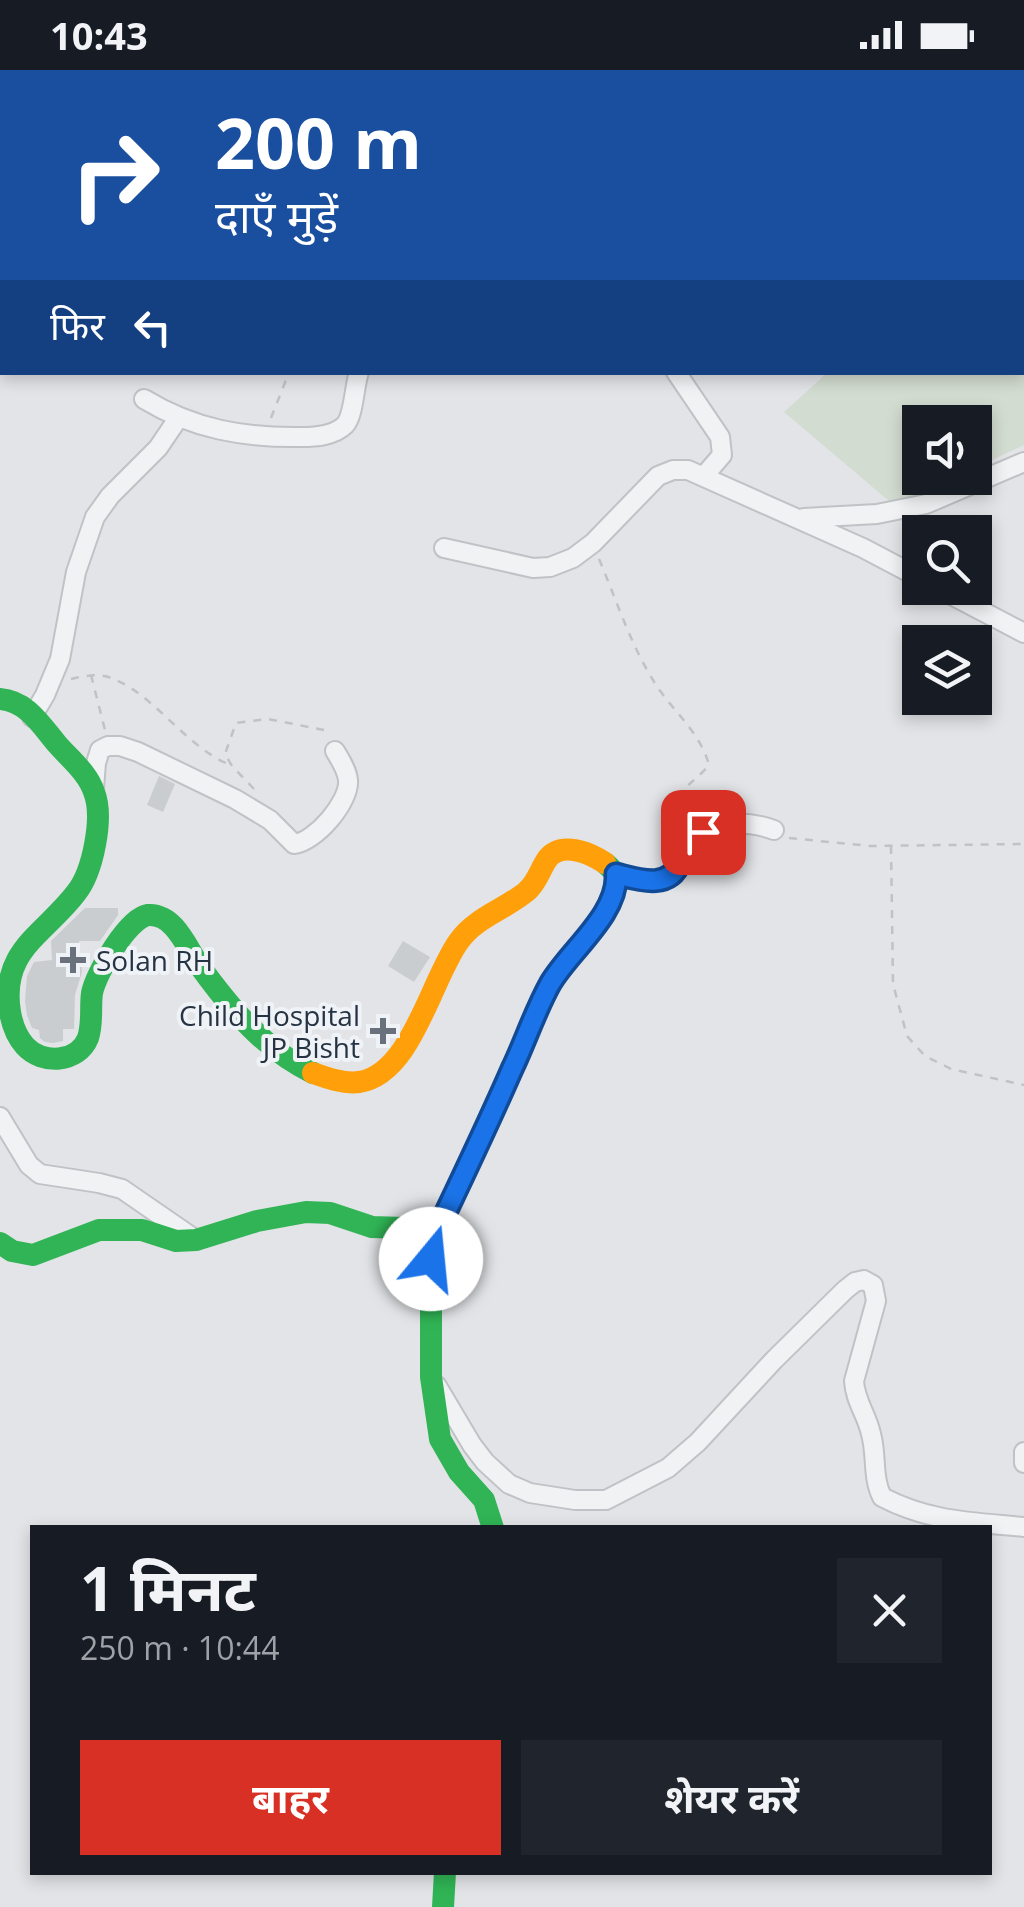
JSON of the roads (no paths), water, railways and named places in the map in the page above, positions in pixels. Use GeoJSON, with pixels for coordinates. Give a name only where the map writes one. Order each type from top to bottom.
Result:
{"type":"FeatureCollection","features":[{"type":"Feature","properties":{"kind":"street"},"geometry":{"type":"LineString","coordinates":[[144,399],[167,413],[222,431],[262,438],[317,437],[346,424],[358,375]]}},
{"type":"Feature","properties":{"kind":"street"},"geometry":{"type":"LineString","coordinates":[[678,375],[720,437],[722,455],[704,476]]}},
{"type":"Feature","properties":{"kind":"street"},"geometry":{"type":"LineString","coordinates":[[32,717],[60,659],[76,572],[95,517],[110,496],[158,448],[179,417]]}},
{"type":"Feature","properties":{"kind":"street"},"geometry":{"type":"LineString","coordinates":[[799,519],[877,514],[926,504],[1024,462]]}},
{"type":"Feature","properties":{"kind":"street"},"geometry":{"type":"LineString","coordinates":[[444,548],[533,568],[550,566],[573,558],[593,544],[658,476],[672,470],[688,470],[902,569]]}},
{"type":"Feature","properties":{"kind":"street"},"geometry":{"type":"LineString","coordinates":[[970,605],[1024,633]]}},
{"type":"Feature","properties":{"kind":"street"},"geometry":{"type":"LineString","coordinates":[[0,699],[14,700],[32,717],[94,789]]}},
{"type":"Feature","properties":{"kind":"street"},"geometry":{"type":"LineString","coordinates":[[335,751],[348,780],[346,796],[312,838],[294,844],[270,820],[236,799],[138,752],[120,746],[100,750],[94,789],[98,805],[92,860],[76,894],[26,944],[12,967],[8,989],[12,1016],[26,1050],[42,1059],[70,1056],[83,1048],[91,1028],[90,1008],[96,980],[132,922],[151,914],[163,918],[177,932],[248,1024],[282,1054],[314,1076],[345,1084],[363,1082],[380,1076],[395,1062],[463,935],[535,884],[556,852],[589,854],[606,861],[616,874],[607,906],[550,983],[427,1252]]}},
{"type":"Feature","properties":{"kind":"street"},"geometry":{"type":"LineString","coordinates":[[616,874],[647,881],[666,878],[675,871],[685,844],[716,826],[763,826],[774,830]]}},
{"type":"Feature","properties":{"kind":"street"},"geometry":{"type":"LineString","coordinates":[[0,1117],[28,1165],[40,1174],[122,1188],[196,1240]]}},
{"type":"Feature","properties":{"kind":"street"},"geometry":{"type":"LineString","coordinates":[[0,1244],[33,1255],[99,1230],[142,1230],[176,1241],[196,1240],[290,1214],[330,1213],[372,1226],[404,1228],[421,1241],[431,1259],[431,1377],[440,1439],[459,1472],[484,1500],[492,1525]]}},
{"type":"Feature","properties":{"kind":"street"},"geometry":{"type":"LineString","coordinates":[[431,1377],[472,1445],[509,1484],[530,1493],[606,1500],[668,1468],[845,1290],[864,1280],[873,1285],[876,1301],[854,1394],[871,1431],[876,1481],[882,1497],[937,1519],[1024,1527]]}},
{"type":"Feature","properties":{"kind":"street"},"geometry":{"type":"LineString","coordinates":[[1024,1452],[1024,1463]]}},
{"type":"Feature","properties":{"kind":"street"},"geometry":{"type":"LineString","coordinates":[[444,1907],[445,1875]]}},
{"type":"Feature","properties":{"kind":"place","name":"Solan RH"},"geometry":{"type":"Point","coordinates":[73,960]}},
{"type":"Feature","properties":{"kind":"place","name":"Child Hospital JP Bisht"},"geometry":{"type":"Point","coordinates":[383,1031]}}]}
